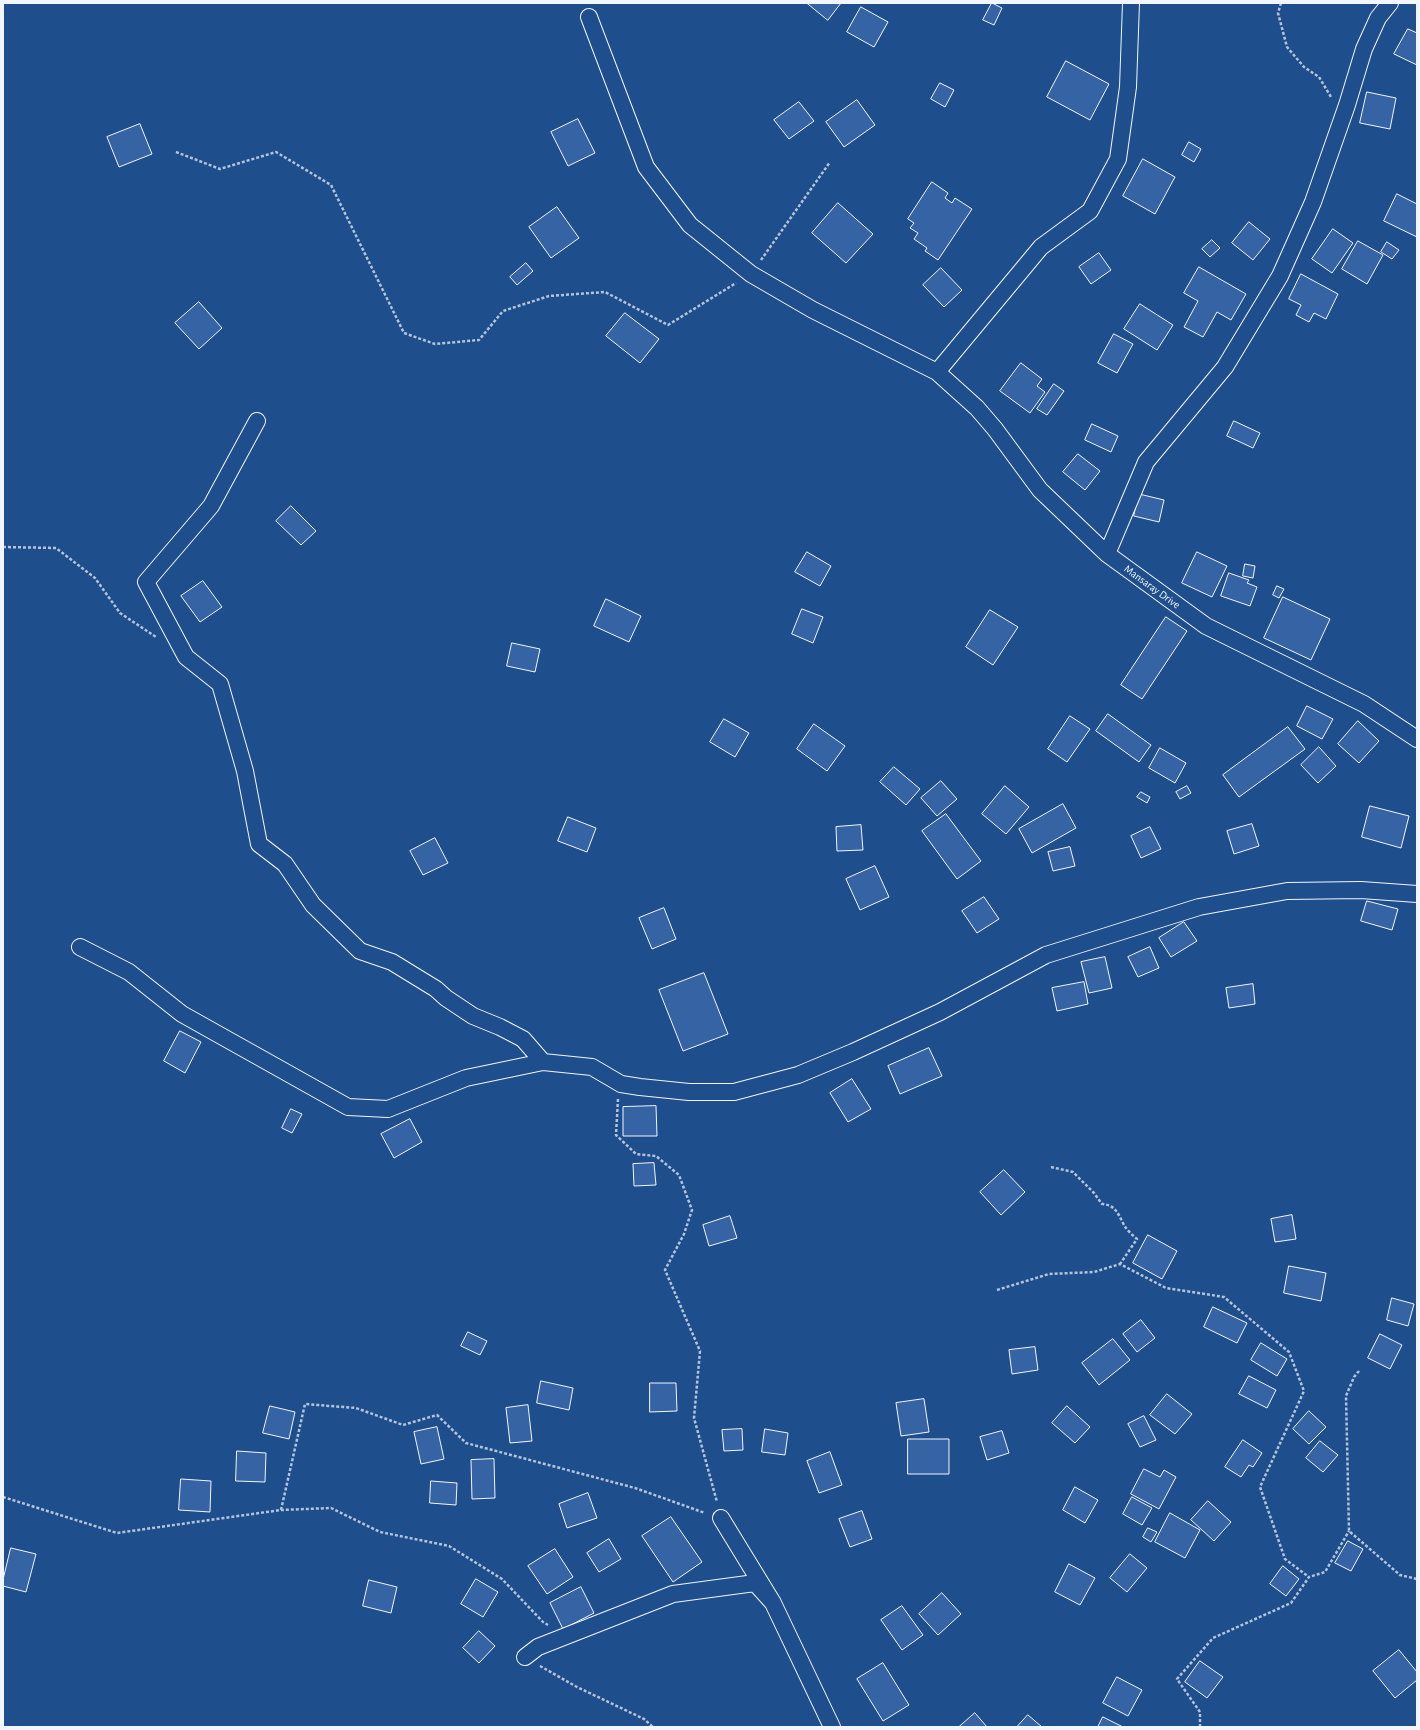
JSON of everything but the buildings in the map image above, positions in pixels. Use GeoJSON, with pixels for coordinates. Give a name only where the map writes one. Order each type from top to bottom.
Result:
{"type":"FeatureCollection","features":[{"type":"Feature","properties":{"kind":"street"},"geometry":{"type":"LineString","coordinates":[[937,372],[1041,247],[1090,211],[1118,159],[1128,87],[1131,3]]}},
{"type":"Feature","properties":{"kind":"street"},"geometry":{"type":"LineString","coordinates":[[1107,554],[1146,462],[1225,367],[1280,276],[1313,202],[1343,117],[1364,49],[1378,18],[1390,3]]}},
{"type":"Feature","properties":{"kind":"street","name":"Mansaray Drive"},"geometry":{"type":"LineString","coordinates":[[589,17],[646,167],[690,225],[751,274],[813,310],[937,372],[977,408],[995,429],[1040,490],[1107,554],[1206,626],[1364,704],[1417,739]]}},
{"type":"Feature","properties":{"kind":"street"},"geometry":{"type":"LineString","coordinates":[[257,421],[211,506],[146,582],[186,657],[220,684],[245,771],[259,844],[286,864],[313,905],[360,951],[392,962],[436,989],[446,998],[473,1016],[500,1027],[523,1039],[543,1062]]}},
{"type":"Feature","properties":{"kind":"street"},"geometry":{"type":"LineString","coordinates":[[80,947],[129,972],[182,1014],[348,1107],[388,1109],[466,1078],[543,1062],[592,1067],[621,1084],[689,1092],[734,1092],[798,1075],[853,1052],[940,1012],[1046,955],[1199,907],[1287,891],[1361,890],[1417,894]]}},
{"type":"Feature","properties":{"kind":"street"},"geometry":{"type":"LineString","coordinates":[[721,1518],[773,1604],[832,1727]]}},
{"type":"Feature","properties":{"kind":"street"},"geometry":{"type":"LineString","coordinates":[[525,1657],[538,1647],[673,1594],[755,1583],[773,1604]]}},
{"type":"Feature","properties":{"kind":"path"},"geometry":{"type":"LineString","coordinates":[[1281,3],[1278,13],[1287,47],[1304,67],[1319,77],[1343,117]]}},
{"type":"Feature","properties":{"kind":"path"},"geometry":{"type":"LineString","coordinates":[[176,152],[220,169],[276,152],[331,185],[404,333],[435,344],[479,340],[503,311],[549,296],[605,292],[668,325],[751,274],[830,162]]}},
{"type":"Feature","properties":{"kind":"path"},"geometry":{"type":"LineString","coordinates":[[3,547],[56,548],[95,578],[120,613],[160,640]]}},
{"type":"Feature","properties":{"kind":"path"},"geometry":{"type":"LineString","coordinates":[[621,1084],[617,1103],[616,1135],[636,1154],[656,1156],[680,1175],[692,1210],[684,1234],[665,1270],[700,1352],[694,1418],[721,1518]]}},
{"type":"Feature","properties":{"kind":"path"},"geometry":{"type":"LineString","coordinates":[[997,1290],[1048,1274],[1094,1272],[1120,1264],[1137,1239],[1124,1225],[1115,1209],[1110,1205],[1102,1204],[1094,1193],[1073,1172],[1051,1167]]}},
{"type":"Feature","properties":{"kind":"path"},"geometry":{"type":"LineString","coordinates":[[1120,1264],[1166,1288],[1224,1297],[1289,1352],[1304,1391],[1260,1487],[1286,1559],[1309,1577]]}},
{"type":"Feature","properties":{"kind":"path"},"geometry":{"type":"LineString","coordinates":[[1200,1727],[1200,1712],[1177,1679],[1213,1638],[1291,1603],[1309,1577],[1325,1572],[1349,1532],[1346,1396],[1358,1371]]}},
{"type":"Feature","properties":{"kind":"path"},"geometry":{"type":"LineString","coordinates":[[281,1510],[305,1404],[356,1408],[403,1424],[437,1415],[466,1443],[635,1488],[721,1518]]}},
{"type":"Feature","properties":{"kind":"path"},"geometry":{"type":"LineString","coordinates":[[3,1497],[117,1533],[281,1510],[331,1508],[380,1532],[449,1546],[502,1579],[543,1622],[568,1636]]}},
{"type":"Feature","properties":{"kind":"path"},"geometry":{"type":"LineString","coordinates":[[1349,1532],[1400,1574],[1417,1579]]}},
{"type":"Feature","properties":{"kind":"path"},"geometry":{"type":"LineString","coordinates":[[525,1657],[577,1687],[644,1719],[653,1727]]}}]}
